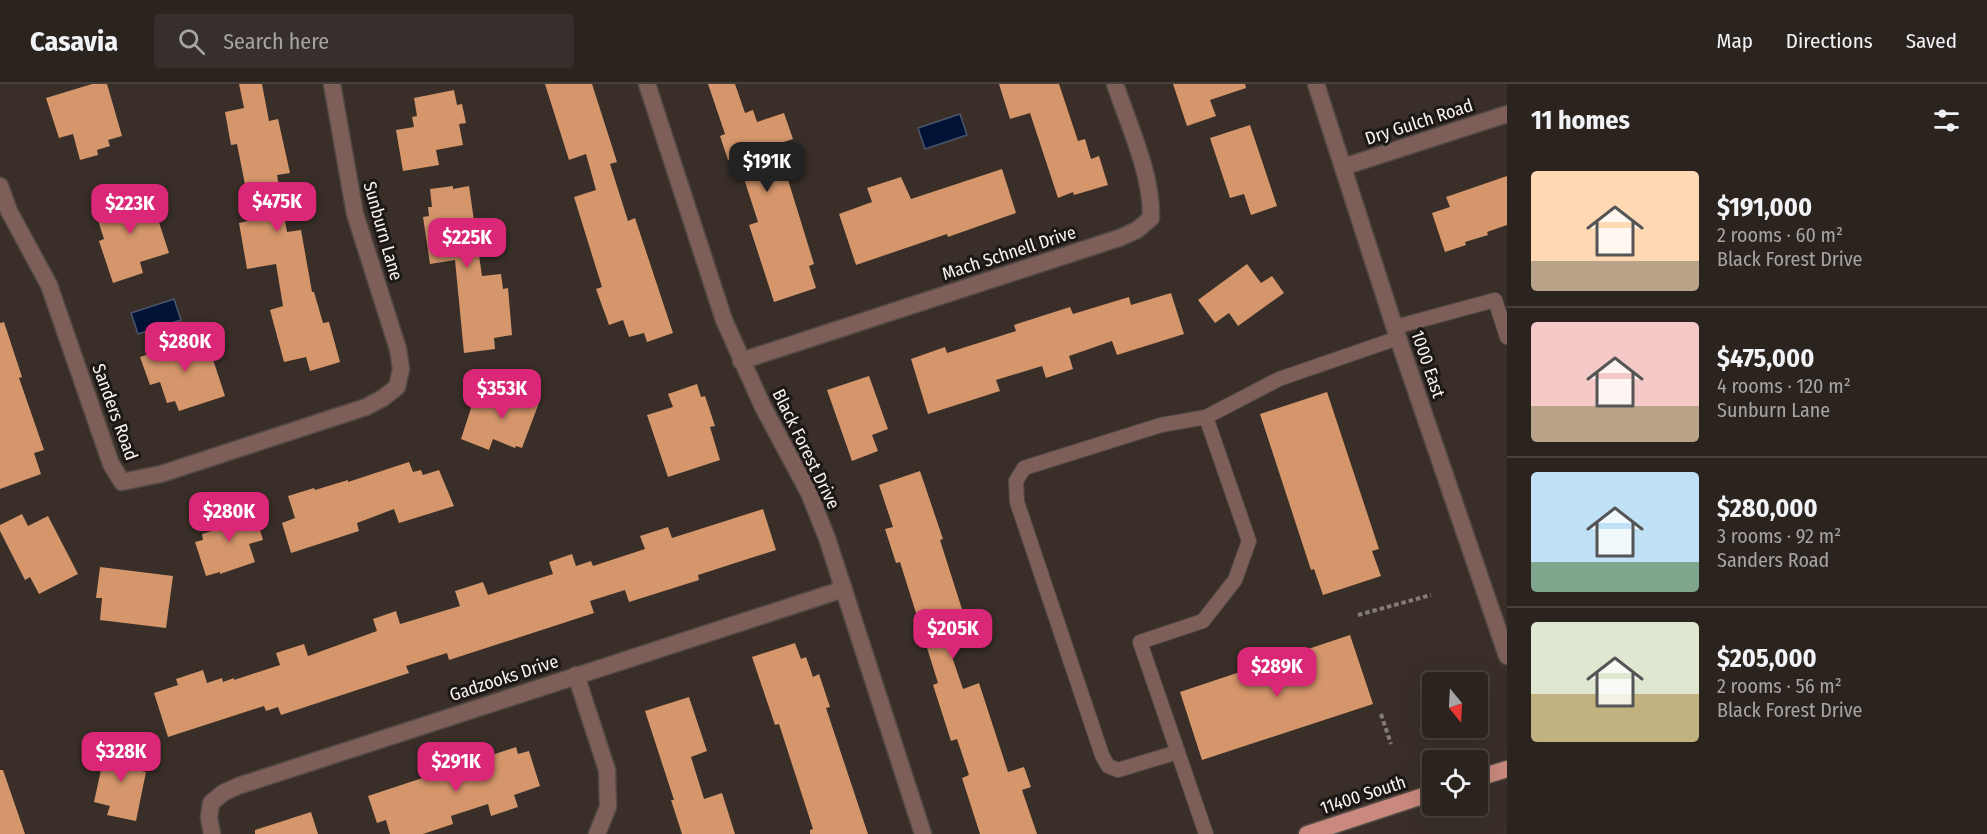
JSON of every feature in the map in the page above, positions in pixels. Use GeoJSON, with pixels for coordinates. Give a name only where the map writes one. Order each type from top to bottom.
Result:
{"type":"FeatureCollection","features":[{"type":"Feature","properties":{"kind":"main road"},"geometry":{"type":"LineString","coordinates":[[1488,775],[1507,769]]}},
{"type":"Feature","properties":{"kind":"main road","name":"11400 South"},"geometry":{"type":"LineString","coordinates":[[1306,834],[1422,796]]}},
{"type":"Feature","properties":{"kind":"street","name":"Sunburn Lane"},"geometry":{"type":"LineString","coordinates":[[332,84],[355,214],[398,349],[401,369],[398,387]]}},
{"type":"Feature","properties":{"kind":"street","name":"Black Forest Drive"},"geometry":{"type":"LineString","coordinates":[[647,84],[724,320],[763,406],[809,492],[827,538],[923,834]]}},
{"type":"Feature","properties":{"kind":"street","name":"Mach Schnell Drive"},"geometry":{"type":"LineString","coordinates":[[741,361],[1119,238],[1137,230],[1151,218],[1152,200],[1115,84]]}},
{"type":"Feature","properties":{"kind":"street","name":"1000 East"},"geometry":{"type":"LineString","coordinates":[[1316,84],[1397,333],[1507,656]]}},
{"type":"Feature","properties":{"kind":"street","name":"Dry Gulch Road"},"geometry":{"type":"LineString","coordinates":[[1343,168],[1507,114]]}},
{"type":"Feature","properties":{"kind":"street","name":"Sanders Road"},"geometry":{"type":"LineString","coordinates":[[0,186],[9,211],[49,285],[103,444],[122,482],[161,474],[366,407],[398,387]]}},
{"type":"Feature","properties":{"kind":"street","name":"Gadzooks Drive"},"geometry":{"type":"LineString","coordinates":[[212,834],[209,818],[211,803],[223,793],[238,786],[843,590]]}},
{"type":"Feature","properties":{"kind":"street"},"geometry":{"type":"LineString","coordinates":[[576,675],[607,770],[608,807],[597,834]]}},
{"type":"Feature","properties":{"kind":"lane"},"geometry":{"type":"LineString","coordinates":[[1178,752],[1118,770],[1108,766],[1102,755],[1017,502],[1016,481],[1024,468],[1161,425],[1206,417],[1279,379],[1397,333],[1495,300],[1507,337]]}},
{"type":"Feature","properties":{"kind":"lane"},"geometry":{"type":"LineString","coordinates":[[1206,417],[1249,541],[1235,580],[1203,621],[1140,642],[1206,834]]}},
{"type":"Feature","properties":{"kind":"path"},"geometry":{"type":"LineString","coordinates":[[1358,615],[1431,595]]}},
{"type":"Feature","properties":{"kind":"path"},"geometry":{"type":"LineString","coordinates":[[1381,714],[1391,744]]}},
{"type":"Feature","properties":{"kind":"water"},"geometry":{"type":"Polygon","coordinates":[[[960,114],[967,135],[925,149],[918,128],[960,114]]]}},
{"type":"Feature","properties":{"kind":"water"},"geometry":{"type":"Polygon","coordinates":[[[174,299],[181,320],[138,334],[131,313],[174,299]]]}},
{"type":"Feature","properties":{"kind":"building"},"geometry":{"type":"Polygon","coordinates":[[[92,84],[107,84],[122,136],[108,140],[110,146],[97,150],[98,155],[80,160],[73,134],[59,138],[46,98],[92,84]]]}},
{"type":"Feature","properties":{"kind":"building"},"geometry":{"type":"Polygon","coordinates":[[[239,84],[262,84],[269,121],[278,119],[290,173],[277,175],[287,232],[301,230],[312,292],[314,292],[323,323],[329,322],[340,362],[310,371],[306,357],[284,362],[270,310],[283,306],[276,264],[247,269],[239,223],[252,220],[237,144],[231,145],[225,112],[244,108],[239,84]]]}},
{"type":"Feature","properties":{"kind":"building"},"geometry":{"type":"Polygon","coordinates":[[[545,84],[592,84],[617,162],[610,164],[628,221],[635,218],[673,333],[647,342],[644,333],[629,337],[623,320],[609,325],[596,289],[602,287],[574,197],[596,190],[586,154],[569,160],[545,84]]]}},
{"type":"Feature","properties":{"kind":"building"},"geometry":{"type":"Polygon","coordinates":[[[708,84],[735,84],[745,113],[753,110],[757,122],[784,113],[793,139],[777,144],[814,264],[809,266],[816,288],[774,302],[749,225],[758,222],[737,157],[728,160],[720,136],[725,134],[708,84]]]}},
{"type":"Feature","properties":{"kind":"building"},"geometry":{"type":"Polygon","coordinates":[[[999,84],[1059,84],[1078,141],[1085,139],[1091,159],[1099,156],[1108,185],[1074,195],[1073,192],[1058,198],[1030,113],[1010,119],[999,84]]]}},
{"type":"Feature","properties":{"kind":"building"},"geometry":{"type":"Polygon","coordinates":[[[1173,84],[1245,84],[1246,88],[1210,100],[1216,116],[1187,126],[1173,84]]]}},
{"type":"Feature","properties":{"kind":"building"},"geometry":{"type":"Polygon","coordinates":[[[454,90],[457,105],[462,104],[466,123],[459,124],[463,145],[436,150],[439,165],[403,171],[396,130],[414,127],[412,117],[417,116],[414,98],[454,90]]]}},
{"type":"Feature","properties":{"kind":"building"},"geometry":{"type":"Polygon","coordinates":[[[1250,125],[1277,206],[1251,215],[1244,194],[1230,198],[1210,138],[1250,125]]]}},
{"type":"Feature","properties":{"kind":"building"},"geometry":{"type":"Polygon","coordinates":[[[1002,169],[1016,213],[948,237],[947,234],[856,265],[839,214],[872,202],[867,188],[901,177],[911,199],[1002,169]]]}},
{"type":"Feature","properties":{"kind":"building"},"geometry":{"type":"Polygon","coordinates":[[[1507,176],[1507,225],[1487,232],[1488,235],[1465,242],[1466,245],[1445,252],[1432,213],[1450,207],[1446,197],[1507,176]]]}},
{"type":"Feature","properties":{"kind":"building"},"geometry":{"type":"Polygon","coordinates":[[[453,186],[453,189],[469,186],[482,276],[501,274],[503,289],[508,288],[512,335],[494,338],[495,349],[464,353],[455,260],[430,264],[423,217],[429,216],[428,207],[432,207],[430,189],[453,186]]]}},
{"type":"Feature","properties":{"kind":"building"},"geometry":{"type":"Polygon","coordinates":[[[149,192],[169,253],[140,262],[143,273],[113,283],[99,241],[104,239],[93,205],[113,199],[114,204],[149,192]]]}},
{"type":"Feature","properties":{"kind":"building"},"geometry":{"type":"Polygon","coordinates":[[[1247,264],[1261,283],[1272,276],[1284,293],[1238,326],[1229,313],[1215,323],[1198,300],[1247,264]]]}},
{"type":"Feature","properties":{"kind":"building"},"geometry":{"type":"Polygon","coordinates":[[[1171,293],[1184,334],[1117,355],[1112,341],[1069,356],[1073,369],[1046,378],[1042,366],[996,380],[1000,391],[928,414],[911,359],[945,347],[947,353],[1016,331],[1014,325],[1070,307],[1073,314],[1129,297],[1131,305],[1171,293]]]}},
{"type":"Feature","properties":{"kind":"building"},"geometry":{"type":"Polygon","coordinates":[[[4,322],[22,377],[19,378],[44,450],[34,453],[41,474],[0,489],[0,323],[4,322]]]}},
{"type":"Feature","properties":{"kind":"building"},"geometry":{"type":"Polygon","coordinates":[[[205,335],[225,396],[179,411],[175,401],[167,403],[160,382],[150,385],[140,357],[205,335]]]}},
{"type":"Feature","properties":{"kind":"building"},"geometry":{"type":"Polygon","coordinates":[[[869,376],[888,429],[872,435],[878,451],[852,461],[827,390],[869,376]]]}},
{"type":"Feature","properties":{"kind":"building"},"geometry":{"type":"Polygon","coordinates":[[[697,384],[701,397],[705,396],[715,426],[710,427],[720,460],[668,477],[647,415],[673,407],[668,394],[697,384]]]}},
{"type":"Feature","properties":{"kind":"building"},"geometry":{"type":"Polygon","coordinates":[[[503,385],[540,400],[522,448],[516,446],[515,448],[493,439],[489,450],[461,439],[473,402],[489,408],[492,399],[497,401],[503,385]]]}},
{"type":"Feature","properties":{"kind":"building"},"geometry":{"type":"Polygon","coordinates":[[[1327,392],[1379,549],[1372,551],[1381,576],[1323,595],[1314,569],[1311,570],[1260,414],[1327,392]]]}},
{"type":"Feature","properties":{"kind":"building"},"geometry":{"type":"Polygon","coordinates":[[[409,462],[413,472],[421,470],[423,475],[439,470],[454,506],[399,523],[394,509],[357,523],[359,531],[291,553],[282,523],[295,518],[288,496],[348,480],[348,482],[409,462]]]}},
{"type":"Feature","properties":{"kind":"building"},"geometry":{"type":"Polygon","coordinates":[[[920,471],[943,539],[940,540],[967,625],[951,630],[955,646],[949,648],[963,689],[979,683],[1008,772],[1024,767],[1031,787],[1022,790],[1037,834],[980,834],[962,778],[969,775],[957,739],[951,741],[933,685],[938,683],[900,562],[896,563],[885,529],[893,527],[879,485],[920,471]]]}},
{"type":"Feature","properties":{"kind":"building"},"geometry":{"type":"Polygon","coordinates":[[[763,509],[776,550],[698,575],[699,580],[629,602],[625,590],[590,601],[594,613],[449,660],[447,653],[406,666],[409,673],[281,715],[278,707],[266,711],[264,706],[168,737],[154,693],[178,685],[176,679],[203,670],[207,683],[222,678],[223,682],[234,678],[234,680],[280,665],[276,653],[304,644],[308,656],[377,631],[373,619],[396,611],[400,624],[460,606],[455,591],[483,582],[488,595],[553,574],[549,562],[572,554],[576,566],[591,561],[593,566],[645,549],[640,536],[668,527],[672,538],[763,509]]]}},
{"type":"Feature","properties":{"kind":"building"},"geometry":{"type":"Polygon","coordinates":[[[241,510],[242,514],[254,510],[263,540],[249,544],[255,562],[220,574],[220,572],[206,576],[195,542],[203,540],[202,534],[215,530],[211,520],[241,510]]]}},
{"type":"Feature","properties":{"kind":"building"},"geometry":{"type":"Polygon","coordinates":[[[22,514],[28,526],[48,516],[78,574],[39,594],[30,577],[25,580],[0,531],[0,525],[22,514]]]}},
{"type":"Feature","properties":{"kind":"building"},"geometry":{"type":"Polygon","coordinates":[[[100,567],[173,576],[166,628],[100,620],[102,598],[96,598],[100,567]]]}},
{"type":"Feature","properties":{"kind":"building"},"geometry":{"type":"Polygon","coordinates":[[[1350,635],[1373,704],[1202,760],[1180,692],[1350,635]]]}},
{"type":"Feature","properties":{"kind":"building"},"geometry":{"type":"Polygon","coordinates":[[[795,643],[801,659],[806,657],[813,677],[819,674],[830,707],[826,708],[868,834],[810,834],[810,830],[813,829],[779,724],[775,725],[752,657],[795,643]]]}},
{"type":"Feature","properties":{"kind":"building"},"geometry":{"type":"Polygon","coordinates":[[[689,697],[707,751],[691,757],[704,799],[722,793],[735,834],[682,834],[671,800],[674,800],[645,711],[689,697]]]}},
{"type":"Feature","properties":{"kind":"building"},"geometry":{"type":"Polygon","coordinates":[[[106,747],[145,755],[141,771],[146,772],[136,821],[107,815],[110,806],[94,802],[106,747]]]}},
{"type":"Feature","properties":{"kind":"building"},"geometry":{"type":"Polygon","coordinates":[[[516,747],[518,754],[529,751],[540,786],[514,795],[518,807],[491,816],[488,804],[451,816],[453,824],[423,834],[390,834],[386,820],[377,823],[368,796],[516,747]]]}},
{"type":"Feature","properties":{"kind":"building"},"geometry":{"type":"Polygon","coordinates":[[[0,770],[3,770],[25,834],[0,834],[0,770]]]}},
{"type":"Feature","properties":{"kind":"building"},"geometry":{"type":"Polygon","coordinates":[[[311,812],[318,834],[255,834],[255,830],[311,812]]]}}]}
